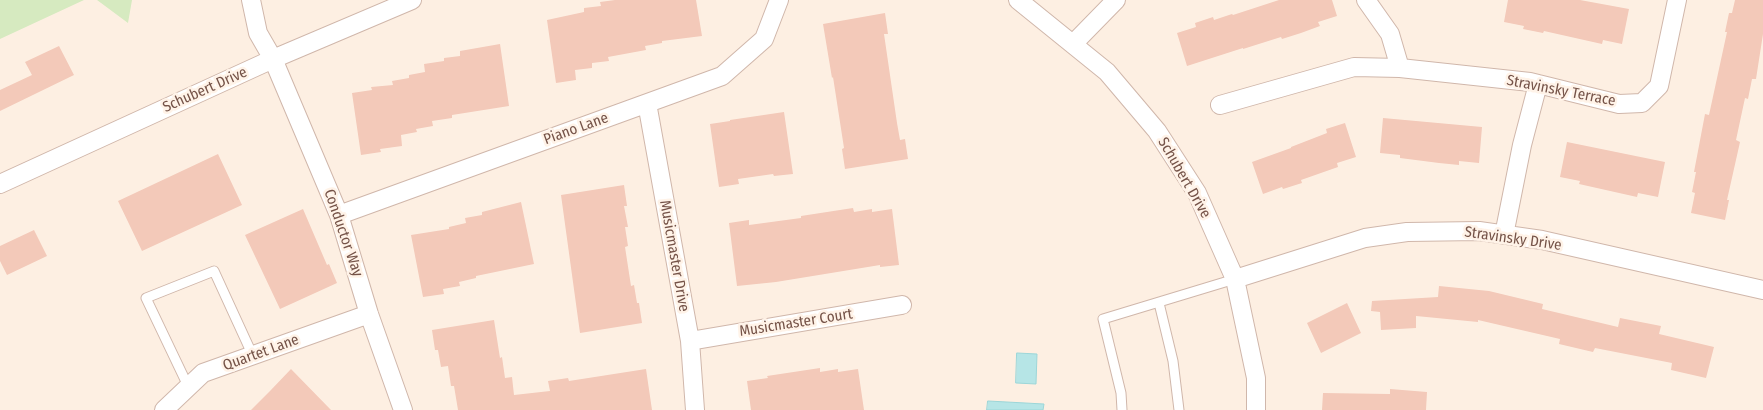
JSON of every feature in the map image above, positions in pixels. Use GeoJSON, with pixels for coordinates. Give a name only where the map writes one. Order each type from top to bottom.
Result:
{"type":"FeatureCollection","features":[{"type":"Feature","properties":{"kind":"street","name":"Conductor Way"},"geometry":{"type":"LineString","coordinates":[[251,0],[258,33],[273,59],[339,215],[369,314],[403,410]]}},
{"type":"Feature","properties":{"kind":"street","name":"Schubert Drive"},"geometry":{"type":"LineString","coordinates":[[0,184],[273,59],[412,0]]}},
{"type":"Feature","properties":{"kind":"street","name":"Piano Lane"},"geometry":{"type":"LineString","coordinates":[[339,215],[722,76],[764,39],[779,0]]}},
{"type":"Feature","properties":{"kind":"street","name":"Schubert Drive"},"geometry":{"type":"LineString","coordinates":[[1018,0],[1107,72],[1157,131],[1197,193],[1235,279],[1256,378],[1256,410]]}},
{"type":"Feature","properties":{"kind":"street"},"geometry":{"type":"LineString","coordinates":[[1073,44],[1116,0]]}},
{"type":"Feature","properties":{"kind":"street"},"geometry":{"type":"LineString","coordinates":[[1366,0],[1390,34],[1400,68]]}},
{"type":"Feature","properties":{"kind":"street","name":"Stravinsky Terrace"},"geometry":{"type":"LineString","coordinates":[[1220,106],[1354,68],[1400,68],[1538,84],[1620,104],[1642,103],[1660,86],[1677,0]]}},
{"type":"Feature","properties":{"kind":"street"},"geometry":{"type":"LineString","coordinates":[[1504,235],[1522,145],[1538,84]]}},
{"type":"Feature","properties":{"kind":"street","name":"Musicmaster Drive"},"geometry":{"type":"LineString","coordinates":[[647,103],[690,341],[696,410]]}},
{"type":"Feature","properties":{"kind":"street","name":"Stravinsky Drive"},"geometry":{"type":"LineString","coordinates":[[1235,279],[1365,238],[1407,232],[1479,232],[1542,240],[1763,290]]}},
{"type":"Feature","properties":{"kind":"street","name":"Musicmaster Court"},"geometry":{"type":"LineString","coordinates":[[690,341],[902,306]]}},
{"type":"Feature","properties":{"kind":"street","name":"Quartet Lane"},"geometry":{"type":"LineString","coordinates":[[164,410],[203,373],[369,314]]}},
{"type":"Feature","properties":{"kind":"lane"},"geometry":{"type":"LineString","coordinates":[[188,386],[146,298],[214,271],[253,356]]}},
{"type":"Feature","properties":{"kind":"lane"},"geometry":{"type":"LineString","coordinates":[[1122,410],[1121,394],[1102,319],[1235,279]]}},
{"type":"Feature","properties":{"kind":"lane"},"geometry":{"type":"LineString","coordinates":[[1159,303],[1173,361],[1179,410]]}},
{"type":"Feature","properties":{"kind":"green space"},"geometry":{"type":"Polygon","coordinates":[[[0,0],[84,0],[0,39],[0,0]]]}},
{"type":"Feature","properties":{"kind":"green space"},"geometry":{"type":"Polygon","coordinates":[[[97,0],[132,0],[128,23],[97,0]]]}},
{"type":"Feature","properties":{"kind":"water"},"geometry":{"type":"Polygon","coordinates":[[[1017,353],[1037,354],[1036,384],[1016,383],[1017,353]]]}},
{"type":"Feature","properties":{"kind":"water"},"geometry":{"type":"Polygon","coordinates":[[[988,401],[1044,404],[1043,410],[987,410],[988,401]]]}},
{"type":"Feature","properties":{"kind":"building"},"geometry":{"type":"Polygon","coordinates":[[[615,0],[696,0],[702,36],[662,41],[662,43],[645,46],[646,50],[608,57],[609,61],[592,63],[592,68],[575,70],[576,80],[556,83],[547,20],[584,12],[584,8],[601,6],[600,2],[615,0]]]}},
{"type":"Feature","properties":{"kind":"building"},"geometry":{"type":"Polygon","coordinates":[[[1279,0],[1332,0],[1337,16],[1318,22],[1320,26],[1301,33],[1243,48],[1187,66],[1177,33],[1196,27],[1195,23],[1213,17],[1214,20],[1279,0]]]}},
{"type":"Feature","properties":{"kind":"building"},"geometry":{"type":"Polygon","coordinates":[[[1508,0],[1580,0],[1629,9],[1622,44],[1603,40],[1602,44],[1544,31],[1543,33],[1523,29],[1524,26],[1504,22],[1508,0]]]}},
{"type":"Feature","properties":{"kind":"building"},"geometry":{"type":"Polygon","coordinates":[[[1735,0],[1763,0],[1763,34],[1756,79],[1752,79],[1748,99],[1745,98],[1736,140],[1740,142],[1727,200],[1729,200],[1725,220],[1691,213],[1695,193],[1692,192],[1696,172],[1694,172],[1705,114],[1709,115],[1727,32],[1725,32],[1729,13],[1732,13],[1735,0]]]}},
{"type":"Feature","properties":{"kind":"building"},"geometry":{"type":"Polygon","coordinates":[[[885,13],[888,34],[884,34],[897,123],[900,140],[905,139],[908,159],[845,169],[842,149],[844,148],[823,24],[885,13]]]}},
{"type":"Feature","properties":{"kind":"building"},"geometry":{"type":"Polygon","coordinates":[[[500,44],[509,106],[452,115],[452,118],[432,121],[433,126],[416,129],[417,132],[401,135],[402,146],[380,149],[381,152],[361,155],[352,93],[372,90],[371,87],[393,85],[392,81],[409,78],[409,75],[425,72],[424,64],[444,61],[444,58],[460,56],[460,51],[500,44]]]}},
{"type":"Feature","properties":{"kind":"building"},"geometry":{"type":"Polygon","coordinates":[[[59,46],[74,75],[0,111],[0,90],[32,75],[25,62],[59,46]]]}},
{"type":"Feature","properties":{"kind":"building"},"geometry":{"type":"Polygon","coordinates":[[[784,112],[793,174],[774,176],[773,174],[738,179],[739,184],[719,187],[710,124],[784,112]]]}},
{"type":"Feature","properties":{"kind":"building"},"geometry":{"type":"Polygon","coordinates":[[[1383,118],[1482,127],[1479,163],[1459,161],[1459,165],[1439,163],[1400,158],[1400,155],[1380,153],[1383,118]]]}},
{"type":"Feature","properties":{"kind":"building"},"geometry":{"type":"Polygon","coordinates":[[[1345,123],[1356,157],[1337,163],[1338,167],[1301,180],[1302,183],[1283,189],[1282,187],[1263,194],[1252,162],[1327,133],[1326,129],[1345,123]]]}},
{"type":"Feature","properties":{"kind":"building"},"geometry":{"type":"Polygon","coordinates":[[[1567,142],[1665,162],[1658,197],[1638,193],[1637,197],[1579,184],[1580,181],[1560,177],[1567,142]]]}},
{"type":"Feature","properties":{"kind":"building"},"geometry":{"type":"Polygon","coordinates":[[[218,154],[242,205],[142,251],[118,201],[218,154]]]}},
{"type":"Feature","properties":{"kind":"building"},"geometry":{"type":"Polygon","coordinates":[[[624,185],[627,206],[624,206],[628,227],[625,227],[628,246],[625,247],[631,286],[634,285],[642,323],[580,333],[561,195],[624,185]]]}},
{"type":"Feature","properties":{"kind":"building"},"geometry":{"type":"Polygon","coordinates":[[[521,202],[534,264],[476,276],[476,278],[459,282],[460,286],[443,289],[444,294],[423,297],[411,235],[449,229],[449,227],[466,223],[465,218],[482,215],[482,212],[521,202]]]}},
{"type":"Feature","properties":{"kind":"building"},"geometry":{"type":"Polygon","coordinates":[[[853,208],[854,212],[872,209],[872,212],[892,209],[899,265],[880,267],[880,265],[776,282],[737,286],[729,223],[749,220],[749,225],[853,208]]]}},
{"type":"Feature","properties":{"kind":"building"},"geometry":{"type":"Polygon","coordinates":[[[303,209],[327,265],[329,264],[337,283],[280,309],[245,235],[303,209]]]}},
{"type":"Feature","properties":{"kind":"building"},"geometry":{"type":"Polygon","coordinates":[[[34,230],[47,256],[7,275],[0,261],[0,246],[34,230]]]}},
{"type":"Feature","properties":{"kind":"building"},"geometry":{"type":"Polygon","coordinates":[[[1439,286],[1489,291],[1543,304],[1542,309],[1618,327],[1620,318],[1661,326],[1659,334],[1714,347],[1706,378],[1671,370],[1672,363],[1595,348],[1593,352],[1559,344],[1560,339],[1478,320],[1478,322],[1416,316],[1416,328],[1381,330],[1380,312],[1371,311],[1372,301],[1438,297],[1439,286]]]}},
{"type":"Feature","properties":{"kind":"building"},"geometry":{"type":"Polygon","coordinates":[[[1347,303],[1361,333],[1321,353],[1307,323],[1347,303]]]}},
{"type":"Feature","properties":{"kind":"building"},"geometry":{"type":"Polygon","coordinates":[[[494,320],[505,378],[512,377],[514,395],[550,391],[548,381],[568,378],[569,381],[646,369],[652,410],[458,410],[454,386],[451,386],[448,366],[441,367],[438,350],[435,350],[432,330],[494,320]]]}},
{"type":"Feature","properties":{"kind":"building"},"geometry":{"type":"Polygon","coordinates":[[[820,368],[820,372],[838,369],[838,372],[858,369],[864,410],[751,410],[747,381],[820,368]]]}},
{"type":"Feature","properties":{"kind":"building"},"geometry":{"type":"Polygon","coordinates":[[[291,369],[331,410],[251,410],[270,391],[291,369]]]}},
{"type":"Feature","properties":{"kind":"building"},"geometry":{"type":"Polygon","coordinates":[[[1390,389],[1427,392],[1426,410],[1322,410],[1323,393],[1390,394],[1390,389]]]}}]}
